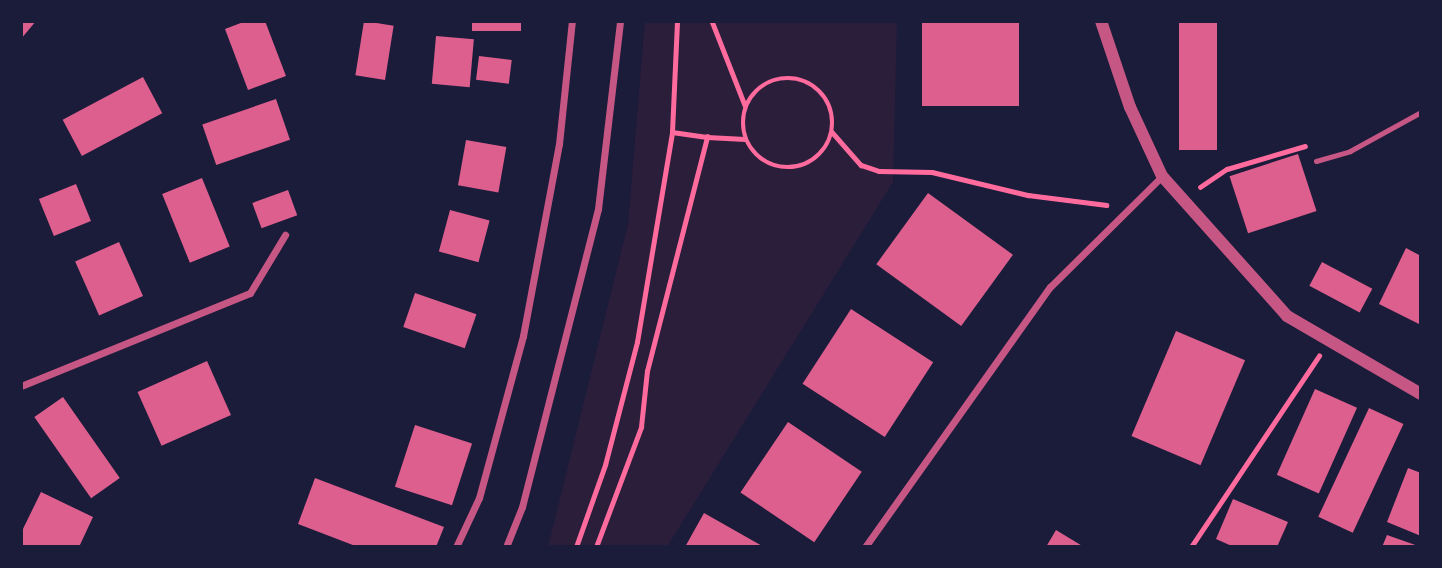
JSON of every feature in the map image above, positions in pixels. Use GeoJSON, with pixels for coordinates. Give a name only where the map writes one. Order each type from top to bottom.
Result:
{"type":"FeatureCollection","features":[{"type":"Feature","properties":{"kind":"street"},"geometry":{"type":"LineString","coordinates":[[456,547],[479,498],[523,336],[559,144],[572,54],[572,21]]}},
{"type":"Feature","properties":{"kind":"street"},"geometry":{"type":"LineString","coordinates":[[506,547],[529,481],[598,209],[620,21]]}},
{"type":"Feature","properties":{"kind":"street"},"geometry":{"type":"LineString","coordinates":[[1101,21],[1130,107],[1162,176],[1287,316],[1421,394]]}},
{"type":"Feature","properties":{"kind":"street"},"geometry":{"type":"LineString","coordinates":[[866,547],[1050,287],[1162,176]]}},
{"type":"Feature","properties":{"kind":"street"},"geometry":{"type":"LineString","coordinates":[[21,386],[250,293],[285,235]]}},
{"type":"Feature","properties":{"kind":"lane"},"geometry":{"type":"LineString","coordinates":[[1316,161],[1350,151],[1421,112]]}},
{"type":"Feature","properties":{"kind":"path"},"geometry":{"type":"LineString","coordinates":[[576,547],[605,465],[637,342],[672,132],[677,21]]}},
{"type":"Feature","properties":{"kind":"path"},"geometry":{"type":"LineString","coordinates":[[712,21],[745,105],[746,139],[756,156],[772,166],[792,168],[810,163],[825,150],[832,132],[832,113],[824,95],[810,83],[791,77],[774,79],[756,89],[745,105]]}},
{"type":"Feature","properties":{"kind":"path"},"geometry":{"type":"LineString","coordinates":[[672,132],[746,139]]}},
{"type":"Feature","properties":{"kind":"path"},"geometry":{"type":"LineString","coordinates":[[832,132],[861,165],[879,171],[932,172],[1028,195],[1130,208]]}},
{"type":"Feature","properties":{"kind":"path"},"geometry":{"type":"LineString","coordinates":[[596,547],[641,427],[647,371],[707,137]]}},
{"type":"Feature","properties":{"kind":"path"},"geometry":{"type":"LineString","coordinates":[[1182,199],[1227,169],[1310,144],[1316,161]]}},
{"type":"Feature","properties":{"kind":"path"},"geometry":{"type":"LineString","coordinates":[[1191,547],[1329,341]]}},
{"type":"Feature","properties":{"kind":"shaded area"},"geometry":{"type":"Polygon","coordinates":[[[645,21],[897,21],[893,182],[667,547],[548,547],[628,224],[645,21]]]}},
{"type":"Feature","properties":{"kind":"building"},"geometry":{"type":"Polygon","coordinates":[[[21,21],[36,21],[21,39],[21,21]]]}},
{"type":"Feature","properties":{"kind":"building"},"geometry":{"type":"Polygon","coordinates":[[[246,21],[265,21],[286,76],[248,90],[225,29],[246,21]]]}},
{"type":"Feature","properties":{"kind":"building"},"geometry":{"type":"Polygon","coordinates":[[[364,21],[394,26],[385,80],[355,75],[364,21]]]}},
{"type":"Feature","properties":{"kind":"building"},"geometry":{"type":"Polygon","coordinates":[[[472,21],[521,21],[521,31],[472,31],[472,21]]]}},
{"type":"Feature","properties":{"kind":"building"},"geometry":{"type":"Polygon","coordinates":[[[922,21],[1019,21],[1019,106],[922,106],[922,21]]]}},
{"type":"Feature","properties":{"kind":"building"},"geometry":{"type":"Polygon","coordinates":[[[1179,21],[1217,21],[1217,150],[1179,150],[1179,21]]]}},
{"type":"Feature","properties":{"kind":"building"},"geometry":{"type":"Polygon","coordinates":[[[436,36],[474,39],[470,87],[432,84],[436,36]]]}},
{"type":"Feature","properties":{"kind":"building"},"geometry":{"type":"Polygon","coordinates":[[[479,56],[512,60],[509,84],[476,80],[479,56]]]}},
{"type":"Feature","properties":{"kind":"building"},"geometry":{"type":"Polygon","coordinates":[[[143,77],[162,113],[82,156],[63,120],[143,77]]]}},
{"type":"Feature","properties":{"kind":"building"},"geometry":{"type":"Polygon","coordinates":[[[276,99],[290,140],[216,165],[202,124],[276,99]]]}},
{"type":"Feature","properties":{"kind":"building"},"geometry":{"type":"Polygon","coordinates":[[[466,140],[506,147],[498,192],[458,185],[466,140]]]}},
{"type":"Feature","properties":{"kind":"building"},"geometry":{"type":"Polygon","coordinates":[[[1298,154],[1317,211],[1248,233],[1230,176],[1298,154]]]}},
{"type":"Feature","properties":{"kind":"building"},"geometry":{"type":"Polygon","coordinates":[[[202,178],[230,247],[190,263],[162,194],[202,178]]]}},
{"type":"Feature","properties":{"kind":"building"},"geometry":{"type":"Polygon","coordinates":[[[76,184],[91,221],[54,236],[39,199],[76,184]]]}},
{"type":"Feature","properties":{"kind":"building"},"geometry":{"type":"Polygon","coordinates":[[[288,190],[297,215],[262,228],[252,203],[288,190]]]}},
{"type":"Feature","properties":{"kind":"building"},"geometry":{"type":"Polygon","coordinates":[[[928,193],[1013,255],[961,326],[876,264],[928,193]]]}},
{"type":"Feature","properties":{"kind":"building"},"geometry":{"type":"Polygon","coordinates":[[[450,210],[490,221],[478,262],[439,252],[450,210]]]}},
{"type":"Feature","properties":{"kind":"building"},"geometry":{"type":"Polygon","coordinates":[[[119,242],[143,296],[99,315],[75,262],[119,242]]]}},
{"type":"Feature","properties":{"kind":"building"},"geometry":{"type":"Polygon","coordinates":[[[1406,248],[1421,256],[1421,325],[1379,304],[1406,248]]]}},
{"type":"Feature","properties":{"kind":"building"},"geometry":{"type":"Polygon","coordinates":[[[1322,262],[1372,289],[1360,313],[1309,286],[1322,262]]]}},
{"type":"Feature","properties":{"kind":"building"},"geometry":{"type":"Polygon","coordinates":[[[415,293],[476,314],[465,348],[403,327],[415,293]]]}},
{"type":"Feature","properties":{"kind":"building"},"geometry":{"type":"Polygon","coordinates":[[[851,309],[933,362],[885,437],[803,384],[851,309]]]}},
{"type":"Feature","properties":{"kind":"building"},"geometry":{"type":"Polygon","coordinates":[[[1176,331],[1245,360],[1200,465],[1131,436],[1176,331]]]}},
{"type":"Feature","properties":{"kind":"building"},"geometry":{"type":"Polygon","coordinates":[[[207,361],[231,415],[162,446],[138,392],[207,361]]]}},
{"type":"Feature","properties":{"kind":"building"},"geometry":{"type":"Polygon","coordinates":[[[1315,389],[1357,408],[1319,494],[1277,475],[1315,389]]]}},
{"type":"Feature","properties":{"kind":"building"},"geometry":{"type":"Polygon","coordinates":[[[63,397],[120,478],[91,498],[34,417],[63,397]]]}},
{"type":"Feature","properties":{"kind":"building"},"geometry":{"type":"Polygon","coordinates":[[[1369,408],[1403,424],[1353,533],[1318,517],[1369,408]]]}},
{"type":"Feature","properties":{"kind":"building"},"geometry":{"type":"Polygon","coordinates":[[[788,422],[862,472],[814,542],[740,492],[788,422]]]}},
{"type":"Feature","properties":{"kind":"building"},"geometry":{"type":"Polygon","coordinates":[[[415,425],[472,444],[452,505],[395,487],[415,425]]]}},
{"type":"Feature","properties":{"kind":"building"},"geometry":{"type":"Polygon","coordinates":[[[1408,468],[1421,473],[1421,536],[1387,522],[1408,468]]]}},
{"type":"Feature","properties":{"kind":"building"},"geometry":{"type":"Polygon","coordinates":[[[315,478],[444,527],[436,547],[358,547],[298,524],[315,478]]]}},
{"type":"Feature","properties":{"kind":"building"},"geometry":{"type":"Polygon","coordinates":[[[41,492],[93,517],[79,547],[21,547],[21,533],[41,492]]]}},
{"type":"Feature","properties":{"kind":"building"},"geometry":{"type":"Polygon","coordinates":[[[1233,499],[1288,522],[1277,547],[1234,547],[1216,539],[1233,499]]]}},
{"type":"Feature","properties":{"kind":"building"},"geometry":{"type":"Polygon","coordinates":[[[704,513],[764,547],[685,547],[704,513]]]}},
{"type":"Feature","properties":{"kind":"building"},"geometry":{"type":"Polygon","coordinates":[[[1056,530],[1084,547],[1046,547],[1056,530]]]}},
{"type":"Feature","properties":{"kind":"building"},"geometry":{"type":"Polygon","coordinates":[[[1387,535],[1421,547],[1382,547],[1387,535]]]}}]}
